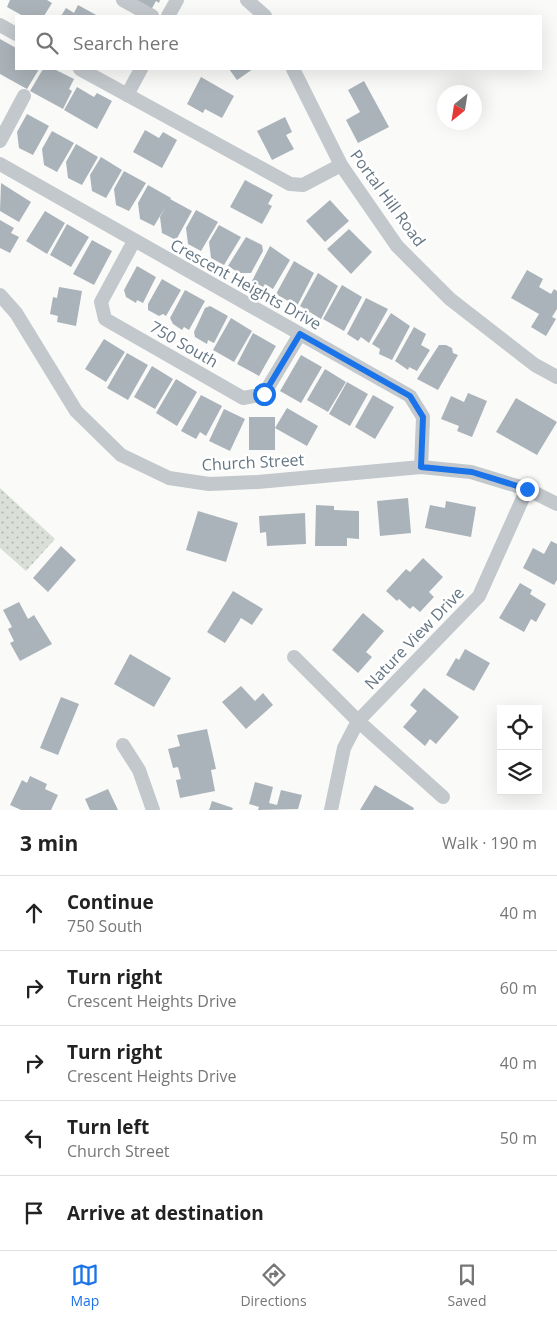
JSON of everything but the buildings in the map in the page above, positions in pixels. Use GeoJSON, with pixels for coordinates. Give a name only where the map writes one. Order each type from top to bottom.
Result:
{"type":"FeatureCollection","features":[{"type":"Feature","properties":{"kind":"street"},"geometry":{"type":"LineString","coordinates":[[123,0],[150,15]]}},
{"type":"Feature","properties":{"kind":"street"},"geometry":{"type":"LineString","coordinates":[[169,15],[177,0]]}},
{"type":"Feature","properties":{"kind":"street"},"geometry":{"type":"LineString","coordinates":[[247,0],[264,15]]}},
{"type":"Feature","properties":{"kind":"street"},"geometry":{"type":"LineString","coordinates":[[0,25],[15,33]]}},
{"type":"Feature","properties":{"kind":"street"},"geometry":{"type":"LineString","coordinates":[[82,70],[290,184],[303,185],[341,165]]}},
{"type":"Feature","properties":{"kind":"street"},"geometry":{"type":"LineString","coordinates":[[127,95],[140,70]]}},
{"type":"Feature","properties":{"kind":"street","name":"Portal Hill Road"},"geometry":{"type":"LineString","coordinates":[[293,70],[341,165],[398,246],[443,292],[535,365],[557,377]]}},
{"type":"Feature","properties":{"kind":"street"},"geometry":{"type":"LineString","coordinates":[[0,141],[24,96]]}},
{"type":"Feature","properties":{"kind":"street","name":"Crescent Heights Drive"},"geometry":{"type":"LineString","coordinates":[[0,164],[410,396],[423,417],[421,467]]}},
{"type":"Feature","properties":{"kind":"street","name":"750 South"},"geometry":{"type":"LineString","coordinates":[[134,241],[100,302],[105,319],[243,398],[264,394],[300,334]]}},
{"type":"Feature","properties":{"kind":"street","name":"Church Street"},"geometry":{"type":"LineString","coordinates":[[0,295],[16,313],[76,411],[121,455],[169,478],[209,484],[267,481],[421,467],[472,472],[527,489],[557,504]]}},
{"type":"Feature","properties":{"kind":"street","name":"Nature View Drive"},"geometry":{"type":"LineString","coordinates":[[331,810],[344,748],[358,721],[479,596],[527,489]]}},
{"type":"Feature","properties":{"kind":"street"},"geometry":{"type":"LineString","coordinates":[[294,658],[358,721],[443,797]]}},
{"type":"Feature","properties":{"kind":"street"},"geometry":{"type":"LineString","coordinates":[[123,745],[139,770],[153,810]]}},
{"type":"Feature","properties":{"kind":"shaded area"},"geometry":{"type":"Polygon","coordinates":[[[0,488],[55,539],[26,571],[0,548],[0,488]]]}},
{"type":"Feature","properties":{"kind":"route"},"geometry":{"type":"LineString","coordinates":[[264,394],[300,334],[410,396],[423,417],[421,467],[472,472],[527,489]]}}]}
